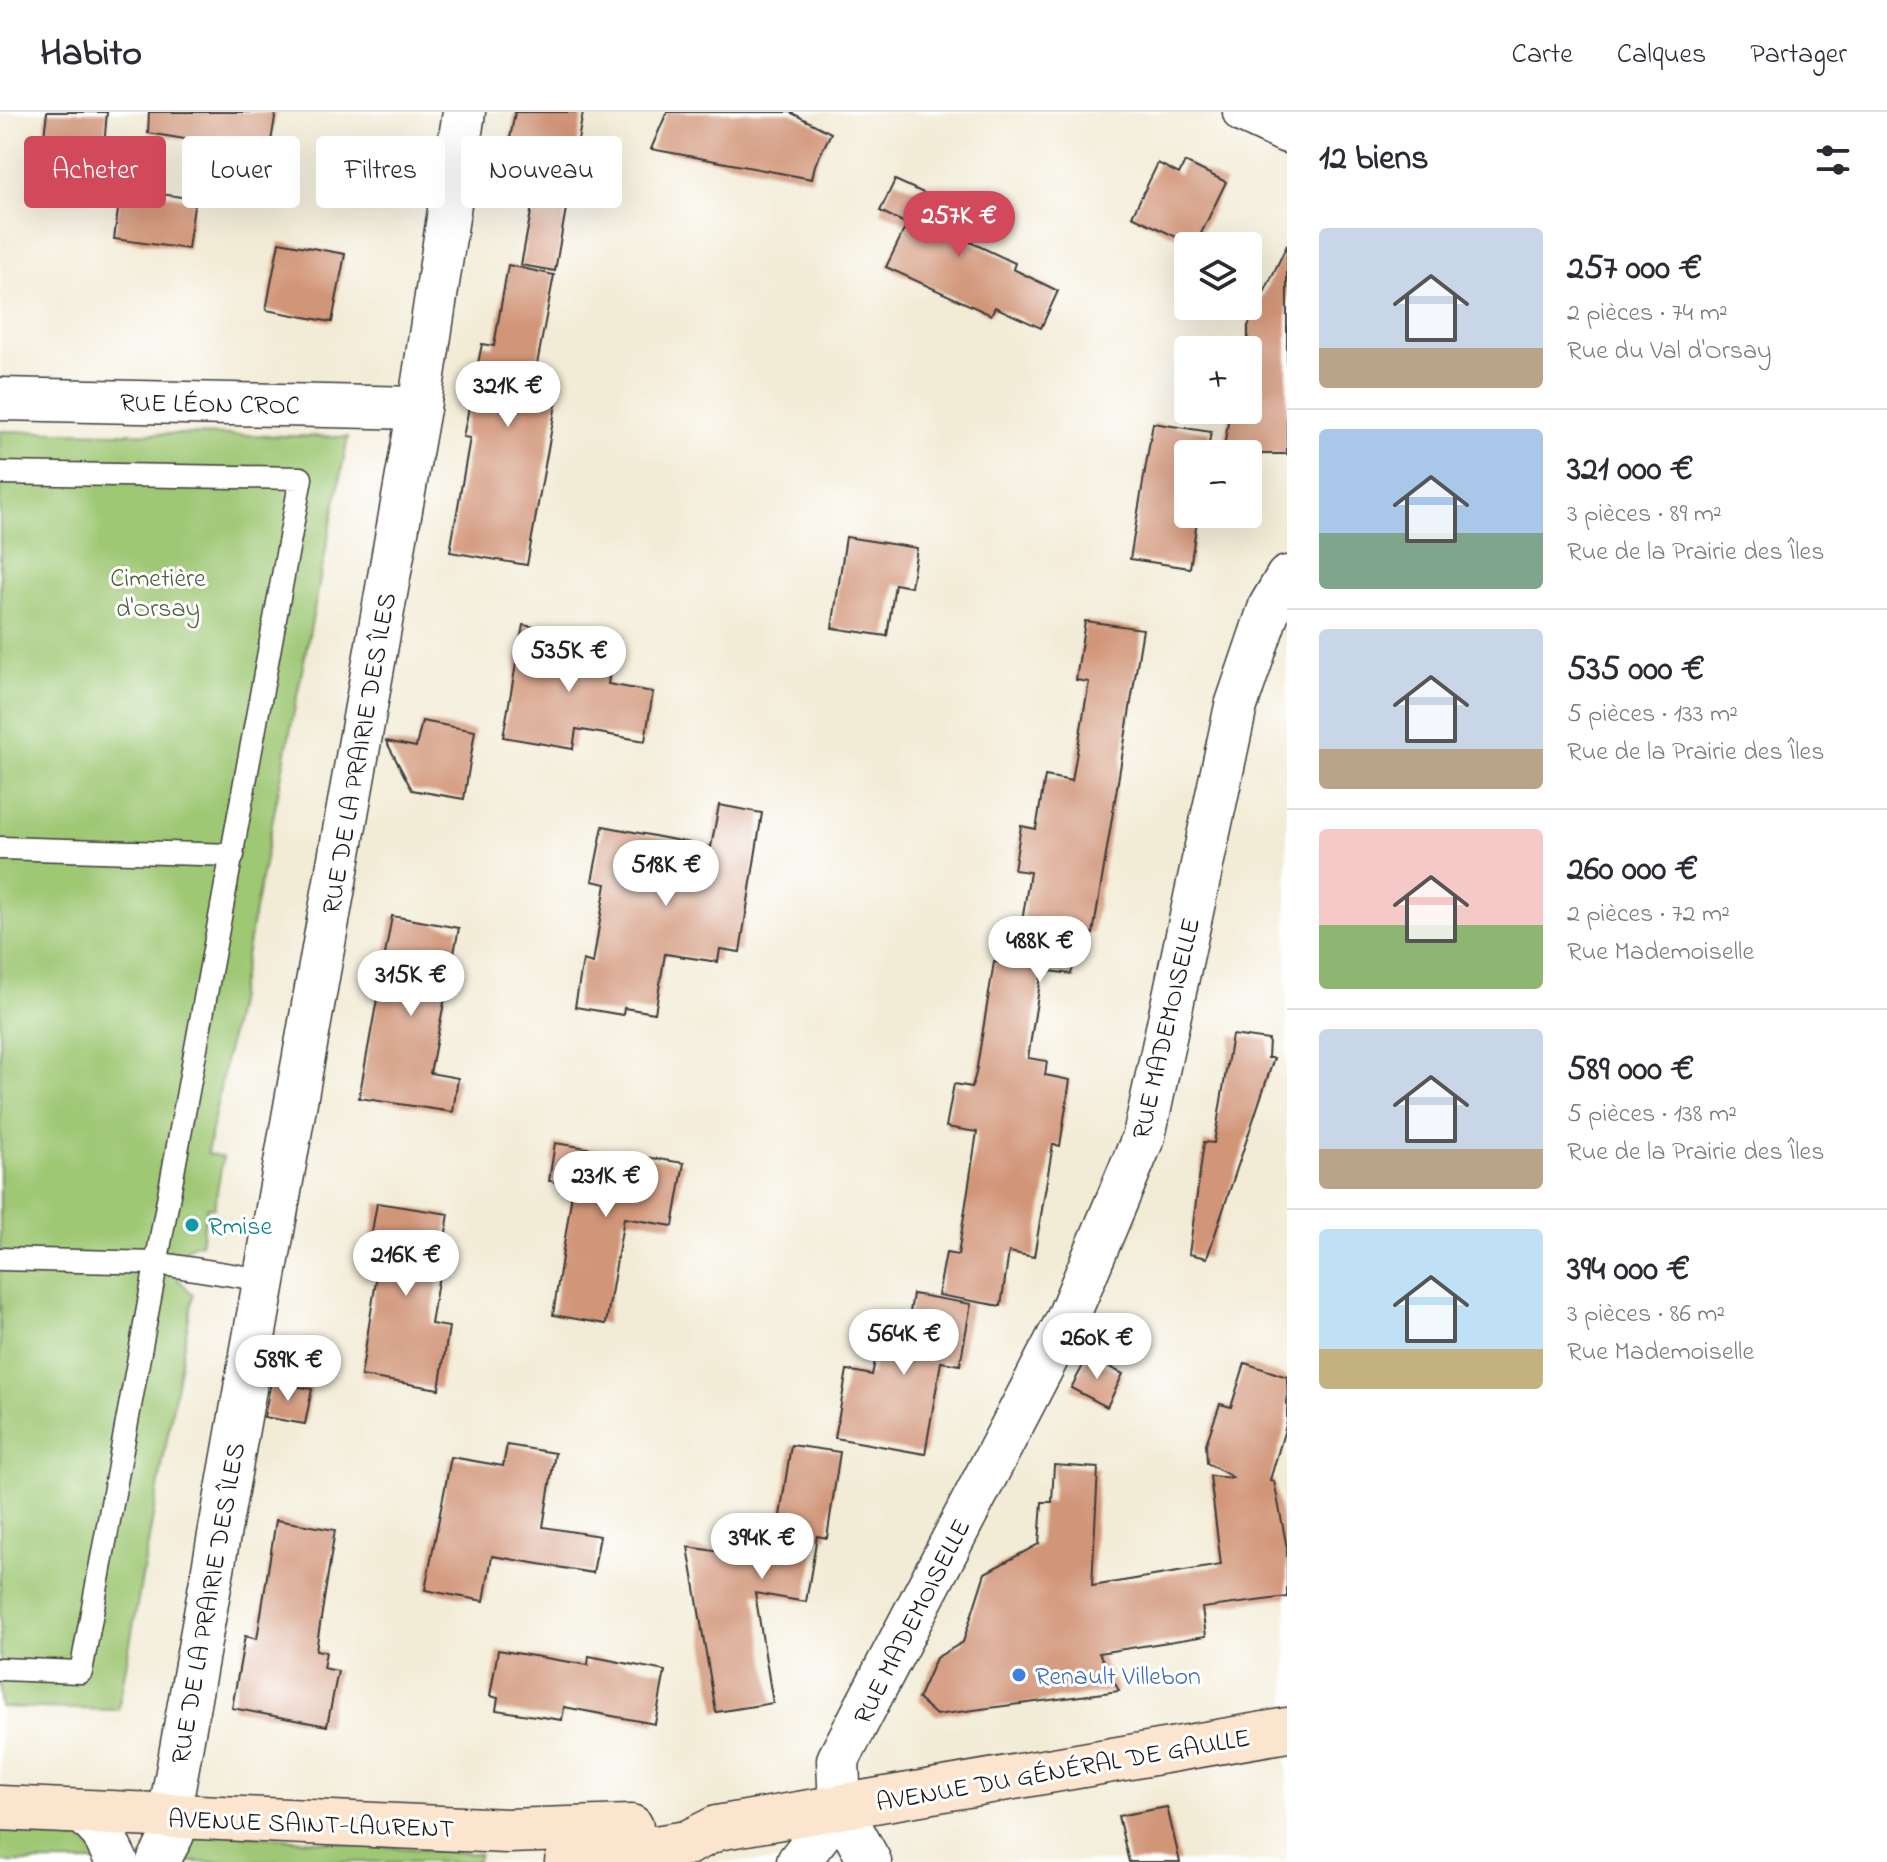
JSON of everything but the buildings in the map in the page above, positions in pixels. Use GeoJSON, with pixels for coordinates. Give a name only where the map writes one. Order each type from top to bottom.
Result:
{"type":"FeatureCollection","features":[{"type":"Feature","properties":{"kind":"main road","name":"AVENUE DU GÉNÉRAL DE GAULLE"},"geometry":{"type":"LineString","coordinates":[[717,1828],[1287,1730]]}},
{"type":"Feature","properties":{"kind":"main road","name":"AVENUE SAINT-LAURENT"},"geometry":{"type":"LineString","coordinates":[[0,1808],[507,1831],[678,1823],[717,1828]]}},
{"type":"Feature","properties":{"kind":"main road"},"geometry":{"type":"LineString","coordinates":[[567,1862],[687,1843],[717,1828]]}},
{"type":"Feature","properties":{"kind":"street","name":"RUE DE LA PRAIRIE DES ÎLES"},"geometry":{"type":"LineString","coordinates":[[158,1862],[173,1834],[172,1800],[419,408],[464,112]]}},
{"type":"Feature","properties":{"kind":"street"},"geometry":{"type":"LineString","coordinates":[[1244,112],[1287,132]]}},
{"type":"Feature","properties":{"kind":"street","name":"RUE LÉON CROC"},"geometry":{"type":"LineString","coordinates":[[0,399],[419,408]]}},
{"type":"Feature","properties":{"kind":"street","name":"RUE MADEMOISELLE"},"geometry":{"type":"LineString","coordinates":[[840,1808],[838,1760],[1066,1322],[1144,1136],[1236,706],[1270,606],[1287,577]]}},
{"type":"Feature","properties":{"kind":"street"},"geometry":{"type":"LineString","coordinates":[[798,1862],[840,1808],[870,1862]]}},
{"type":"Feature","properties":{"kind":"street"},"geometry":{"type":"LineString","coordinates":[[85,1814],[102,1832],[117,1862]]}},
{"type":"Feature","properties":{"kind":"lane"},"geometry":{"type":"LineString","coordinates":[[0,473],[301,478],[81,1672],[0,1669]]}},
{"type":"Feature","properties":{"kind":"lane"},"geometry":{"type":"LineString","coordinates":[[0,848],[233,855]]}},
{"type":"Feature","properties":{"kind":"lane"},"geometry":{"type":"LineString","coordinates":[[0,1259],[156,1263],[264,1280]]}},
{"type":"Feature","properties":{"kind":"green space","name":"Cimetière d'Orsay"},"geometry":{"type":"Polygon","coordinates":[[[0,431],[348,437],[207,1154],[223,1157],[214,1208],[207,1207],[201,1244],[185,1251],[179,1266],[178,1279],[193,1295],[118,1710],[0,1707],[0,431]]]}},
{"type":"Feature","properties":{"kind":"green space"},"geometry":{"type":"Polygon","coordinates":[[[0,1824],[70,1827],[106,1862],[0,1862],[0,1824]]]}},
{"type":"Feature","properties":{"kind":"green space"},"geometry":{"type":"Polygon","coordinates":[[[202,1832],[480,1854],[476,1862],[175,1862],[202,1832]]]}},
{"type":"Feature","properties":{"kind":"place","name":"Rmise"},"geometry":{"type":"Point","coordinates":[192,1225]}},
{"type":"Feature","properties":{"kind":"place","name":"Renault Villebon"},"geometry":{"type":"Point","coordinates":[1019,1675]}}]}
